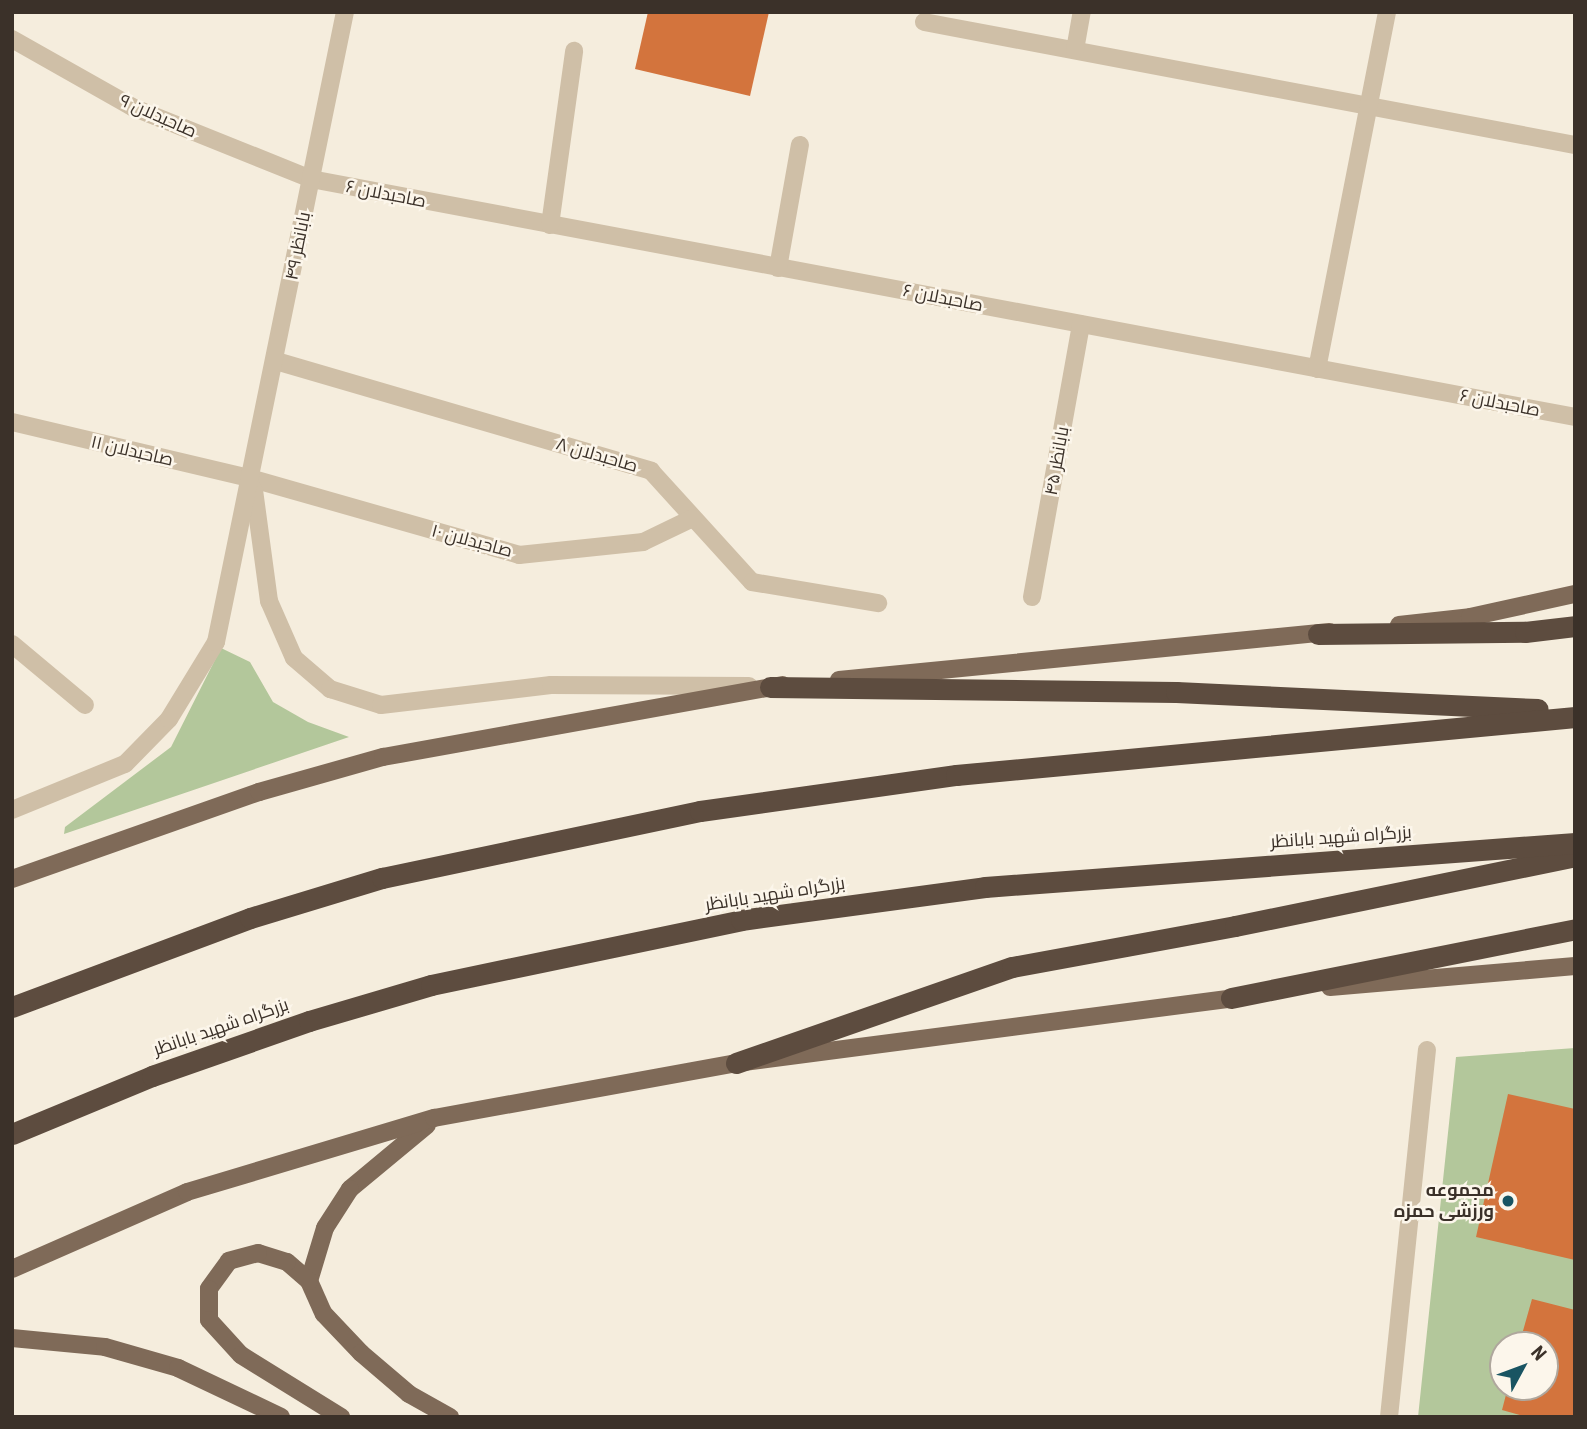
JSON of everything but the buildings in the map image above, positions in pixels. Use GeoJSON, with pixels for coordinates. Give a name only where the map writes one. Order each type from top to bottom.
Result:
{"type":"FeatureCollection","features":[{"type":"Feature","properties":{"kind":"highway"},"geometry":{"type":"LineString","coordinates":[[1318,634],[1525,632],[1575,626]]}},
{"type":"Feature","properties":{"kind":"highway"},"geometry":{"type":"LineString","coordinates":[[770,687],[1176,692],[1575,711]]}},
{"type":"Feature","properties":{"kind":"highway"},"geometry":{"type":"LineString","coordinates":[[12,1007],[250,918],[382,878],[687,813],[956,775],[1575,717]]}},
{"type":"Feature","properties":{"kind":"highway","name":"بزرگراه شهید بابانظر"},"geometry":{"type":"LineString","coordinates":[[12,1134],[152,1076],[309,1021],[431,985],[741,920],[985,887],[1575,843]]}},
{"type":"Feature","properties":{"kind":"highway"},"geometry":{"type":"LineString","coordinates":[[736,1063],[1012,967],[1235,926],[1575,856]]}},
{"type":"Feature","properties":{"kind":"highway"},"geometry":{"type":"LineString","coordinates":[[1231,998],[1575,929]]}},
{"type":"Feature","properties":{"kind":"main road"},"geometry":{"type":"LineString","coordinates":[[12,879],[259,792],[383,757],[770,687],[1470,617],[1575,593]]}},
{"type":"Feature","properties":{"kind":"main road"},"geometry":{"type":"LineString","coordinates":[[12,1269],[187,1192],[435,1118],[736,1063],[1231,998],[1439,974],[1575,965]]}},
{"type":"Feature","properties":{"kind":"main road"},"geometry":{"type":"LineString","coordinates":[[309,1281],[325,1228],[350,1189],[435,1118]]}},
{"type":"Feature","properties":{"kind":"main road"},"geometry":{"type":"LineString","coordinates":[[341,1417],[241,1355],[209,1320],[209,1290],[229,1261],[258,1253],[287,1262],[309,1281],[324,1314],[361,1353],[409,1394],[450,1417]]}},
{"type":"Feature","properties":{"kind":"main road"},"geometry":{"type":"LineString","coordinates":[[12,1338],[105,1346],[178,1368],[281,1417]]}},
{"type":"Feature","properties":{"kind":"street","name":"بابانظر ۴۹"},"geometry":{"type":"LineString","coordinates":[[12,810],[125,764],[169,719],[216,642],[253,479],[345,12]]}},
{"type":"Feature","properties":{"kind":"street"},"geometry":{"type":"LineString","coordinates":[[1074,50],[1082,12]]}},
{"type":"Feature","properties":{"kind":"street"},"geometry":{"type":"LineString","coordinates":[[1317,369],[1387,12]]}},
{"type":"Feature","properties":{"kind":"street"},"geometry":{"type":"LineString","coordinates":[[925,22],[1575,145]]}},
{"type":"Feature","properties":{"kind":"street","name":"صاحبدلان ۹"},"geometry":{"type":"LineString","coordinates":[[12,39],[132,107],[311,179]]}},
{"type":"Feature","properties":{"kind":"street"},"geometry":{"type":"LineString","coordinates":[[550,225],[574,51]]}},
{"type":"Feature","properties":{"kind":"street"},"geometry":{"type":"LineString","coordinates":[[778,268],[800,145]]}},
{"type":"Feature","properties":{"kind":"street","name":"صاحبدلان ۶"},"geometry":{"type":"LineString","coordinates":[[311,179],[1575,417]]}},
{"type":"Feature","properties":{"kind":"street","name":"بابانظر ۴۵"},"geometry":{"type":"LineString","coordinates":[[1032,597],[1081,324]]}},
{"type":"Feature","properties":{"kind":"street","name":"صاحبدلان ۸"},"geometry":{"type":"LineString","coordinates":[[276,361],[651,471],[752,582],[878,603]]}},
{"type":"Feature","properties":{"kind":"street","name":"صاحبدلان ۱۱"},"geometry":{"type":"LineString","coordinates":[[12,422],[253,479]]}},
{"type":"Feature","properties":{"kind":"street"},"geometry":{"type":"LineString","coordinates":[[253,479],[269,601],[294,658],[330,689],[382,705],[551,685],[770,687]]}},
{"type":"Feature","properties":{"kind":"street","name":"صاحبدلان ۱۰"},"geometry":{"type":"LineString","coordinates":[[253,479],[519,555],[643,541],[693,518]]}},
{"type":"Feature","properties":{"kind":"street"},"geometry":{"type":"LineString","coordinates":[[12,644],[85,705]]}},
{"type":"Feature","properties":{"kind":"street"},"geometry":{"type":"LineString","coordinates":[[1389,1417],[1427,1051]]}},
{"type":"Feature","properties":{"kind":"green space"},"geometry":{"type":"Polygon","coordinates":[[[221,648],[250,662],[273,702],[308,722],[349,737],[64,834],[65,827],[171,747],[221,648]]]}},
{"type":"Feature","properties":{"kind":"green space","name":"مجموعه ورزشی حمزه"},"geometry":{"type":"Polygon","coordinates":[[[1575,1048],[1575,1417],[1418,1417],[1456,1057],[1575,1048]]]}},
{"type":"Feature","properties":{"kind":"place","name":"مجموعه ورزشی حمزه"},"geometry":{"type":"Point","coordinates":[1508,1201]}}]}
